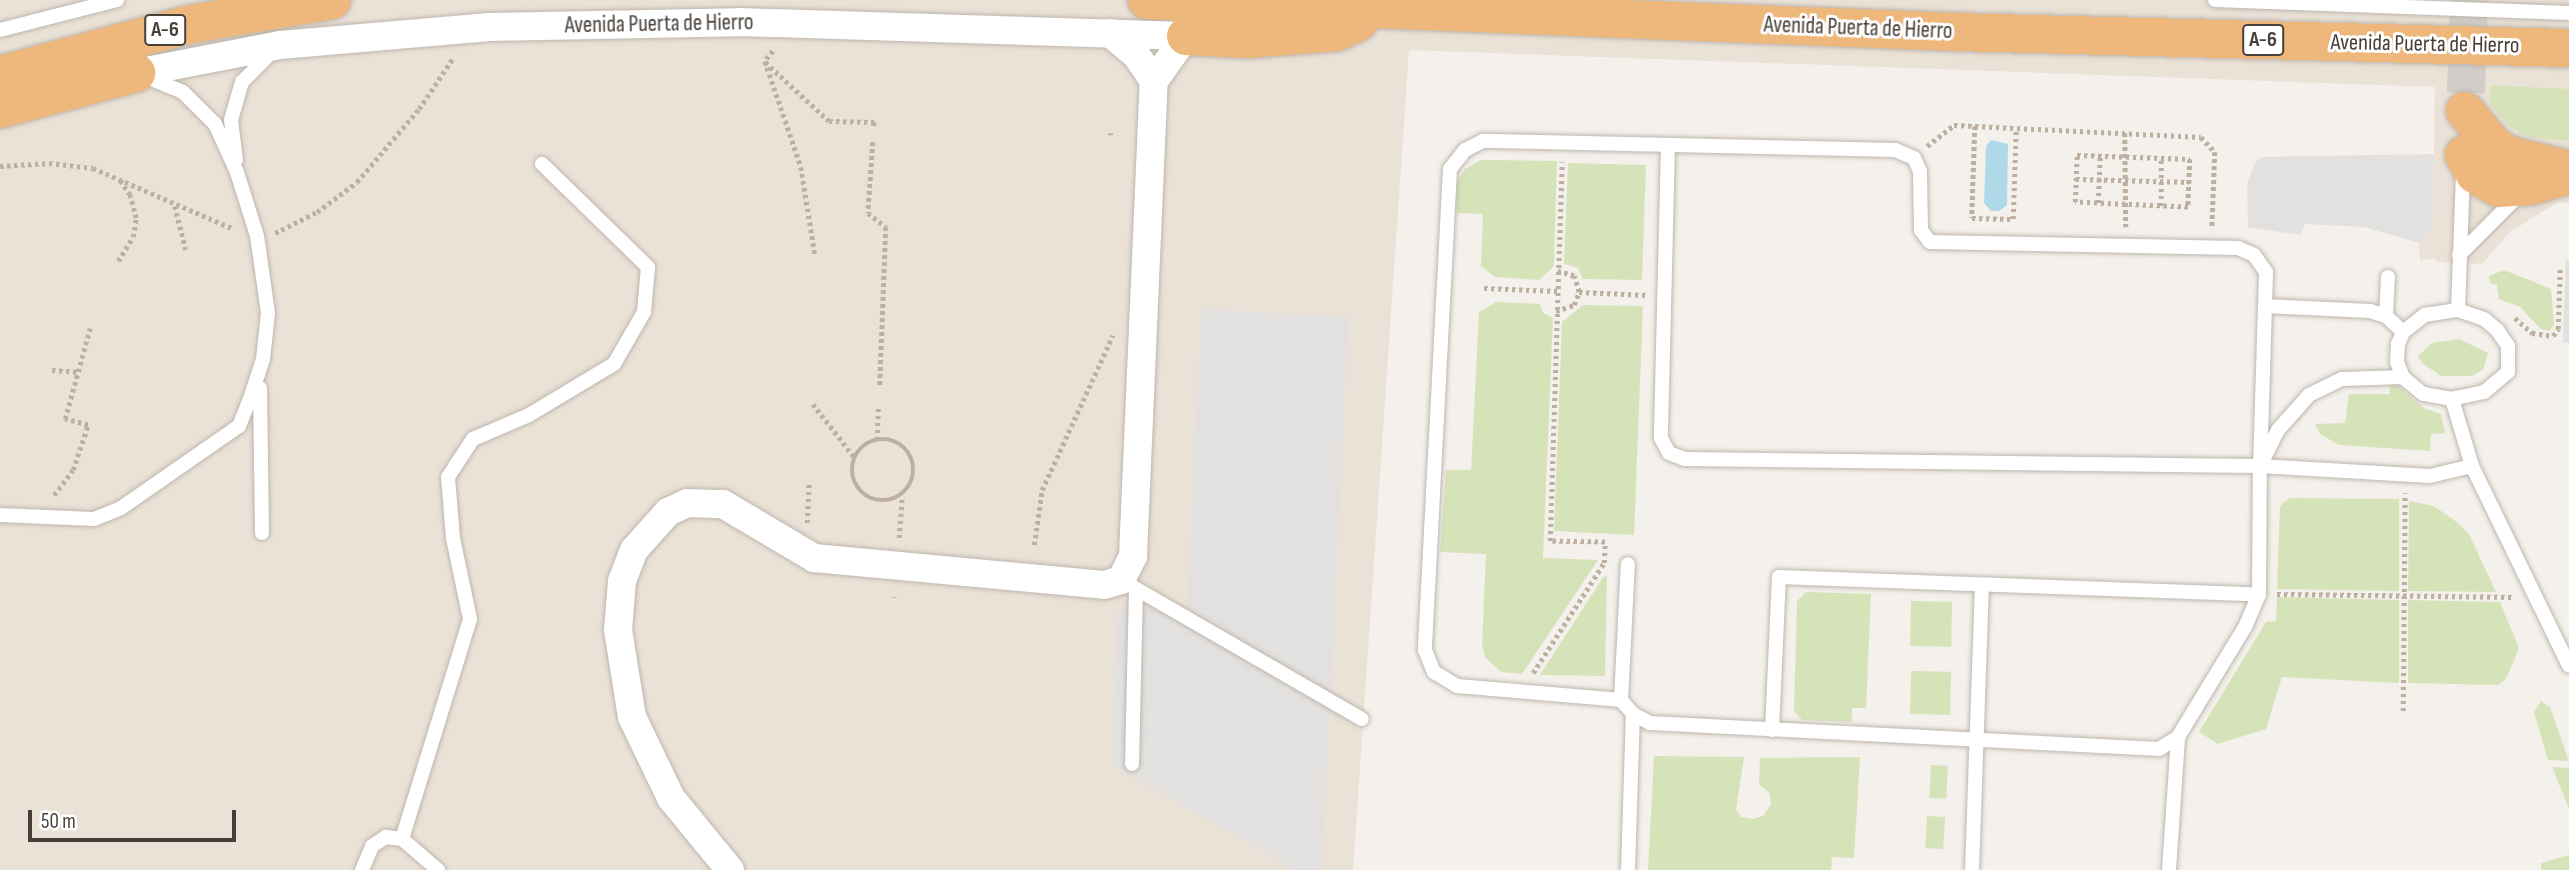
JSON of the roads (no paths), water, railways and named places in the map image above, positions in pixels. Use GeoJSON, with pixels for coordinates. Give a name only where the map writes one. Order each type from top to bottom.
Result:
{"type":"FeatureCollection","features":[{"type":"Feature","properties":{"kind":"highway","name":"A-6"},"geometry":{"type":"LineString","coordinates":[[0,75],[186,25],[332,0]]}},
{"type":"Feature","properties":{"kind":"highway","name":"Avenida Puerta de Hierro"},"geometry":{"type":"LineString","coordinates":[[1147,0],[1956,32],[2569,48]]}},
{"type":"Feature","properties":{"kind":"highway"},"geometry":{"type":"LineString","coordinates":[[1186,36],[1247,39],[1337,32],[1382,11]]}},
{"type":"Feature","properties":{"kind":"highway"},"geometry":{"type":"LineString","coordinates":[[0,109],[136,73]]}},
{"type":"Feature","properties":{"kind":"highway"},"geometry":{"type":"LineString","coordinates":[[2465,111],[2493,145],[2508,155],[2569,172]]}},
{"type":"Feature","properties":{"kind":"highway"},"geometry":{"type":"LineString","coordinates":[[2467,171],[2499,188],[2530,186],[2569,172]]}},
{"type":"Feature","properties":{"kind":"street","name":"Avenida Puerta de Hierro"},"geometry":{"type":"LineString","coordinates":[[136,73],[280,45],[489,27],[739,22],[1186,36]]}},
{"type":"Feature","properties":{"kind":"street"},"geometry":{"type":"LineString","coordinates":[[1110,33],[1137,56],[1154,80]]}},
{"type":"Feature","properties":{"kind":"street"},"geometry":{"type":"LineString","coordinates":[[730,870],[671,798],[632,717],[622,675],[618,631],[622,581],[634,550],[668,512],[687,503],[723,504],[814,558],[1104,585],[1128,584],[1133,556],[1154,80],[1186,36]]}},
{"type":"Feature","properties":{"kind":"lane"},"geometry":{"type":"LineString","coordinates":[[0,30],[117,0]]}},
{"type":"Feature","properties":{"kind":"lane"},"geometry":{"type":"LineString","coordinates":[[2215,0],[2569,13]]}},
{"type":"Feature","properties":{"kind":"lane"},"geometry":{"type":"LineString","coordinates":[[262,533],[258,408],[268,313],[261,261],[237,172],[230,120],[242,82],[280,45]]}},
{"type":"Feature","properties":{"kind":"lane"},"geometry":{"type":"LineString","coordinates":[[136,73],[183,92],[215,124],[237,172]]}},
{"type":"Feature","properties":{"kind":"lane"},"geometry":{"type":"LineString","coordinates":[[1621,700],[1457,686],[1434,671],[1425,650],[1450,169],[1465,150],[1483,141],[1895,149],[1914,158],[1920,171],[1921,230],[1930,243],[2238,248],[2254,255],[2266,272],[2259,595],[2246,625],[2178,737],[2159,749],[1650,723],[1633,714],[1621,700],[1628,564]]}},
{"type":"Feature","properties":{"kind":"lane"},"geometry":{"type":"LineString","coordinates":[[1668,145],[1661,438],[1669,453],[1685,459],[2260,466],[2431,476],[2472,466]]}},
{"type":"Feature","properties":{"kind":"lane"},"geometry":{"type":"LineString","coordinates":[[2458,310],[2459,256],[2467,171],[2508,155]]}},
{"type":"Feature","properties":{"kind":"lane"},"geometry":{"type":"LineString","coordinates":[[402,839],[470,619],[453,538],[448,477],[474,439],[529,415],[614,364],[644,312],[648,267],[542,164]]}},
{"type":"Feature","properties":{"kind":"lane"},"geometry":{"type":"LineString","coordinates":[[2459,256],[2496,214],[2530,186]]}},
{"type":"Feature","properties":{"kind":"lane"},"geometry":{"type":"LineString","coordinates":[[2386,316],[2388,277]]}},
{"type":"Feature","properties":{"kind":"lane"},"geometry":{"type":"LineString","coordinates":[[2265,306],[2370,311],[2386,316],[2403,332]]}},
{"type":"Feature","properties":{"kind":"lane"},"geometry":{"type":"LineString","coordinates":[[2458,310],[2484,319],[2497,330],[2508,346],[2508,372],[2484,392],[2452,399],[2423,394],[2403,377],[2397,362],[2403,332],[2425,315],[2458,310]]}},
{"type":"Feature","properties":{"kind":"lane"},"geometry":{"type":"LineString","coordinates":[[0,515],[94,519],[121,508],[239,426],[263,359]]}},
{"type":"Feature","properties":{"kind":"lane"},"geometry":{"type":"LineString","coordinates":[[2260,466],[2278,430],[2309,395],[2342,379],[2403,377]]}},
{"type":"Feature","properties":{"kind":"lane"},"geometry":{"type":"LineString","coordinates":[[2452,399],[2472,466],[2567,658]]}},
{"type":"Feature","properties":{"kind":"lane"},"geometry":{"type":"LineString","coordinates":[[1772,730],[1779,577],[2259,595]]}},
{"type":"Feature","properties":{"kind":"lane"},"geometry":{"type":"LineString","coordinates":[[1128,584],[1362,719]]}},
{"type":"Feature","properties":{"kind":"lane"},"geometry":{"type":"LineString","coordinates":[[1128,584],[1132,764]]}},
{"type":"Feature","properties":{"kind":"lane"},"geometry":{"type":"LineString","coordinates":[[1972,870],[1982,585]]}},
{"type":"Feature","properties":{"kind":"lane"},"geometry":{"type":"LineString","coordinates":[[1628,870],[1633,714]]}},
{"type":"Feature","properties":{"kind":"lane"},"geometry":{"type":"LineString","coordinates":[[2169,870],[2178,737]]}},
{"type":"Feature","properties":{"kind":"lane"},"geometry":{"type":"LineString","coordinates":[[362,870],[372,846],[386,837],[402,839],[438,870]]}},
{"type":"Feature","properties":{"kind":"water"},"geometry":{"type":"Polygon","coordinates":[[[1991,140],[2008,144],[2007,205],[1999,211],[1991,211],[1984,203],[1986,146],[1991,140]]]}},
{"type":"Feature","properties":{"kind":"tunnel"},"geometry":{"type":"LineString","coordinates":[[2466,93],[2469,0]]}}]}
